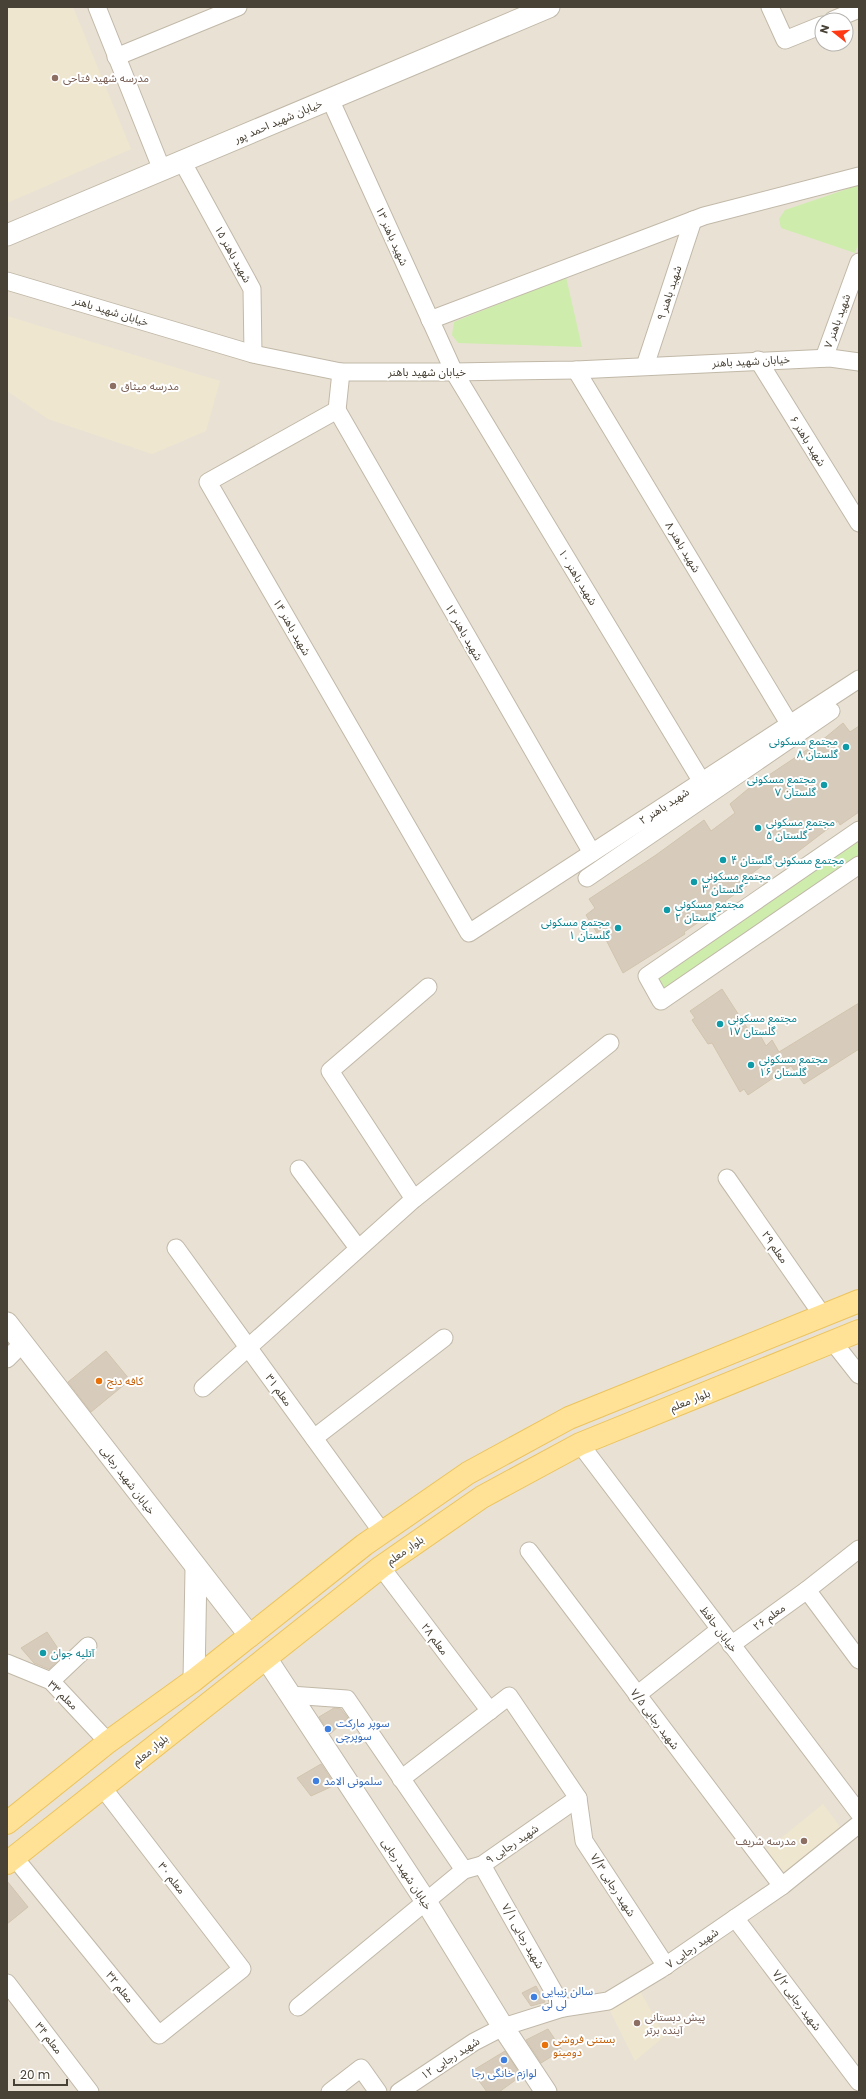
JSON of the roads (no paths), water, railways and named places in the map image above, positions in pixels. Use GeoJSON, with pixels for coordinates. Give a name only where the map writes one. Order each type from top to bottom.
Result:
{"type":"FeatureCollection","features":[{"type":"Feature","properties":{"kind":"main road"},"geometry":{"type":"LineString","coordinates":[[7,1823],[108,1742],[194,1680],[382,1532],[468,1473],[569,1418],[859,1301]]}},
{"type":"Feature","properties":{"kind":"main road","name":"بلوار معلم"},"geometry":{"type":"LineString","coordinates":[[11,1860],[381,1567],[482,1497],[580,1444],[859,1331]]}},
{"type":"Feature","properties":{"kind":"main road"},"geometry":{"type":"LineString","coordinates":[[250,1636],[266,1658]]}},
{"type":"Feature","properties":{"kind":"street"},"geometry":{"type":"LineString","coordinates":[[96,7],[162,170]]}},
{"type":"Feature","properties":{"kind":"street"},"geometry":{"type":"LineString","coordinates":[[116,57],[238,7]]}},
{"type":"Feature","properties":{"kind":"street","name":"خیابان شهید احمد پور"},"geometry":{"type":"LineString","coordinates":[[7,235],[549,7]]}},
{"type":"Feature","properties":{"kind":"street"},"geometry":{"type":"LineString","coordinates":[[770,7],[785,40],[814,28]]}},
{"type":"Feature","properties":{"kind":"street","name":"شهید باهنر ۱۳"},"geometry":{"type":"LineString","coordinates":[[330,99],[454,372]]}},
{"type":"Feature","properties":{"kind":"street","name":"شهید باهنر ۱۵"},"geometry":{"type":"LineString","coordinates":[[182,161],[252,289],[254,354]]}},
{"type":"Feature","properties":{"kind":"street"},"geometry":{"type":"LineString","coordinates":[[430,320],[693,220],[859,176]]}},
{"type":"Feature","properties":{"kind":"street","name":"شهید باهنر ۹"},"geometry":{"type":"LineString","coordinates":[[645,366],[693,220]]}},
{"type":"Feature","properties":{"kind":"street","name":"شهید باهنر ۷"},"geometry":{"type":"LineString","coordinates":[[824,358],[859,262]]}},
{"type":"Feature","properties":{"kind":"street","name":"خیابان شهید باهنر"},"geometry":{"type":"LineString","coordinates":[[7,281],[254,354],[341,372],[576,370],[824,358],[859,362]]}},
{"type":"Feature","properties":{"kind":"street","name":"شهید باهنر ۶"},"geometry":{"type":"LineString","coordinates":[[758,360],[859,523]]}},
{"type":"Feature","properties":{"kind":"street","name":"شهید باهنر ۸"},"geometry":{"type":"LineString","coordinates":[[576,370],[790,725]]}},
{"type":"Feature","properties":{"kind":"street"},"geometry":{"type":"LineString","coordinates":[[337,410],[341,372]]}},
{"type":"Feature","properties":{"kind":"street","name":"شهید باهنر ۱۰"},"geometry":{"type":"LineString","coordinates":[[454,372],[702,782]]}},
{"type":"Feature","properties":{"kind":"street","name":"شهید باهنر ۱۲"},"geometry":{"type":"LineString","coordinates":[[337,410],[592,853]]}},
{"type":"Feature","properties":{"kind":"street","name":"شهید باهنر ۱۴"},"geometry":{"type":"LineString","coordinates":[[337,410],[208,482],[469,933]]}},
{"type":"Feature","properties":{"kind":"street","name":"شهید باهنر ۲"},"geometry":{"type":"LineString","coordinates":[[469,933],[859,679]]}},
{"type":"Feature","properties":{"kind":"street"},"geometry":{"type":"LineString","coordinates":[[587,878],[859,692]]}},
{"type":"Feature","properties":{"kind":"street"},"geometry":{"type":"LineString","coordinates":[[859,830],[647,976],[661,1001],[859,865]]}},
{"type":"Feature","properties":{"kind":"street"},"geometry":{"type":"LineString","coordinates":[[414,1199],[330,1071],[428,987]]}},
{"type":"Feature","properties":{"kind":"street"},"geometry":{"type":"LineString","coordinates":[[203,1388],[414,1199],[610,1042]]}},
{"type":"Feature","properties":{"kind":"street"},"geometry":{"type":"LineString","coordinates":[[299,1169],[358,1248]]}},
{"type":"Feature","properties":{"kind":"street","name":"معلم ۲۹"},"geometry":{"type":"LineString","coordinates":[[727,1178],[823,1316]]}},
{"type":"Feature","properties":{"kind":"street","name":"معلم ۳۱"},"geometry":{"type":"LineString","coordinates":[[176,1248],[382,1532]]}},
{"type":"Feature","properties":{"kind":"street","name":"خیابان شهید رجایی"},"geometry":{"type":"LineString","coordinates":[[7,1323],[196,1569],[250,1636]]}},
{"type":"Feature","properties":{"kind":"street"},"geometry":{"type":"LineString","coordinates":[[314,1438],[444,1338]]}},
{"type":"Feature","properties":{"kind":"street"},"geometry":{"type":"LineString","coordinates":[[833,1342],[859,1375]]}},
{"type":"Feature","properties":{"kind":"street"},"geometry":{"type":"LineString","coordinates":[[7,1359],[23,1344]]}},
{"type":"Feature","properties":{"kind":"street","name":"خیابان حافظ"},"geometry":{"type":"LineString","coordinates":[[580,1444],[859,1813]]}},
{"type":"Feature","properties":{"kind":"street","name":"معلم ۲۶"},"geometry":{"type":"LineString","coordinates":[[731,1645],[807,1590],[859,1549]]}},
{"type":"Feature","properties":{"kind":"street","name":"شهید رجایی ۷/۵"},"geometry":{"type":"LineString","coordinates":[[529,1551],[782,1886]]}},
{"type":"Feature","properties":{"kind":"street","name":"معلم ۲۸"},"geometry":{"type":"LineString","coordinates":[[381,1567],[490,1711]]}},
{"type":"Feature","properties":{"kind":"street"},"geometry":{"type":"LineString","coordinates":[[194,1680],[196,1569]]}},
{"type":"Feature","properties":{"kind":"street"},"geometry":{"type":"LineString","coordinates":[[807,1590],[859,1660]]}},
{"type":"Feature","properties":{"kind":"street"},"geometry":{"type":"LineString","coordinates":[[637,1695],[720,1630]]}},
{"type":"Feature","properties":{"kind":"street"},"geometry":{"type":"LineString","coordinates":[[51,1681],[88,1646]]}},
{"type":"Feature","properties":{"kind":"street","name":"خیابان شهید رجایی"},"geometry":{"type":"LineString","coordinates":[[266,1658],[425,1900],[503,2027],[546,2092]]}},
{"type":"Feature","properties":{"kind":"street","name":"معلم ۳۳"},"geometry":{"type":"LineString","coordinates":[[7,1663],[51,1681],[108,1742]]}},
{"type":"Feature","properties":{"kind":"street"},"geometry":{"type":"LineString","coordinates":[[290,1695],[347,1699],[464,1870]]}},
{"type":"Feature","properties":{"kind":"street"},"geometry":{"type":"LineString","coordinates":[[401,1779],[509,1696],[578,1798]]}},
{"type":"Feature","properties":{"kind":"street","name":"معلم ۳۰"},"geometry":{"type":"LineString","coordinates":[[103,1788],[242,1969]]}},
{"type":"Feature","properties":{"kind":"street","name":"شهید رجایی ۹"},"geometry":{"type":"LineString","coordinates":[[298,2007],[425,1900],[464,1870],[482,1865],[578,1798]]}},
{"type":"Feature","properties":{"kind":"street","name":"شهید رجایی ۷/۳"},"geometry":{"type":"LineString","coordinates":[[578,1798],[584,1841],[666,1966]]}},
{"type":"Feature","properties":{"kind":"street","name":"شهید رجایی ۷"},"geometry":{"type":"LineString","coordinates":[[503,2027],[563,2008],[608,2001],[666,1966],[782,1886],[859,1824]]}},
{"type":"Feature","properties":{"kind":"street","name":"معلم ۳۲"},"geometry":{"type":"LineString","coordinates":[[11,1860],[159,2035],[242,1969]]}},
{"type":"Feature","properties":{"kind":"street","name":"شهید رجایی ۷/۱"},"geometry":{"type":"LineString","coordinates":[[482,1865],[563,2008]]}},
{"type":"Feature","properties":{"kind":"street","name":"شهید رجایی ۷/۲"},"geometry":{"type":"LineString","coordinates":[[735,1918],[859,2082]]}},
{"type":"Feature","properties":{"kind":"street","name":"معلم ۳۴"},"geometry":{"type":"LineString","coordinates":[[7,1984],[90,2092]]}},
{"type":"Feature","properties":{"kind":"street","name":"شهید رجایی ۱۲"},"geometry":{"type":"LineString","coordinates":[[399,2092],[474,2042],[503,2027]]}},
{"type":"Feature","properties":{"kind":"street"},"geometry":{"type":"LineString","coordinates":[[330,2092],[362,2068],[378,2092]]}},
{"type":"Feature","properties":{"kind":"place","name":"مدرسه شهید فتاحی"},"geometry":{"type":"Point","coordinates":[55,78]}},
{"type":"Feature","properties":{"kind":"place","name":"مدرسه میثاق"},"geometry":{"type":"Point","coordinates":[113,386]}},
{"type":"Feature","properties":{"kind":"place","name":"مجتمع مسکونی گلستان ۸"},"geometry":{"type":"Point","coordinates":[846,747]}},
{"type":"Feature","properties":{"kind":"place","name":"مجتمع مسکونی گلستان ۷"},"geometry":{"type":"Point","coordinates":[824,785]}},
{"type":"Feature","properties":{"kind":"place","name":"مجتمع مسکونی گلستان ۵"},"geometry":{"type":"Point","coordinates":[758,828]}},
{"type":"Feature","properties":{"kind":"place","name":"مجتمع مسکونی گلستان ۴"},"geometry":{"type":"Point","coordinates":[723,860]}},
{"type":"Feature","properties":{"kind":"place","name":"مجتمع مسکونی گلستان ۳"},"geometry":{"type":"Point","coordinates":[694,882]}},
{"type":"Feature","properties":{"kind":"place","name":"مجتمع مسکونی گلستان ۲"},"geometry":{"type":"Point","coordinates":[667,910]}},
{"type":"Feature","properties":{"kind":"place","name":"مجتمع مسکونی گلستان ۱"},"geometry":{"type":"Point","coordinates":[618,928]}},
{"type":"Feature","properties":{"kind":"place","name":"مجتمع مسکونی گلستان ۱۷"},"geometry":{"type":"Point","coordinates":[720,1024]}},
{"type":"Feature","properties":{"kind":"place","name":"مجتمع مسکونی گلستان ۱۶"},"geometry":{"type":"Point","coordinates":[751,1065]}},
{"type":"Feature","properties":{"kind":"place","name":"کافه دنج"},"geometry":{"type":"Point","coordinates":[99,1381]}},
{"type":"Feature","properties":{"kind":"place","name":"آتلیه جوان"},"geometry":{"type":"Point","coordinates":[43,1653]}},
{"type":"Feature","properties":{"kind":"place","name":"سوپر مارکت سوپرچی"},"geometry":{"type":"Point","coordinates":[328,1729]}},
{"type":"Feature","properties":{"kind":"place","name":"سلمونی الامد"},"geometry":{"type":"Point","coordinates":[316,1781]}},
{"type":"Feature","properties":{"kind":"place","name":"مدرسه شریف"},"geometry":{"type":"Point","coordinates":[804,1841]}},
{"type":"Feature","properties":{"kind":"place","name":"سالن زیبایی لی لی"},"geometry":{"type":"Point","coordinates":[534,1997]}},
{"type":"Feature","properties":{"kind":"place","name":"پیش دبستانی آینده برتر"},"geometry":{"type":"Point","coordinates":[637,2023]}},
{"type":"Feature","properties":{"kind":"place","name":"بستنی فروشی دومینو"},"geometry":{"type":"Point","coordinates":[545,2045]}},
{"type":"Feature","properties":{"kind":"place","name":"لوازم خانگی رجا"},"geometry":{"type":"Point","coordinates":[504,2060]}}]}
